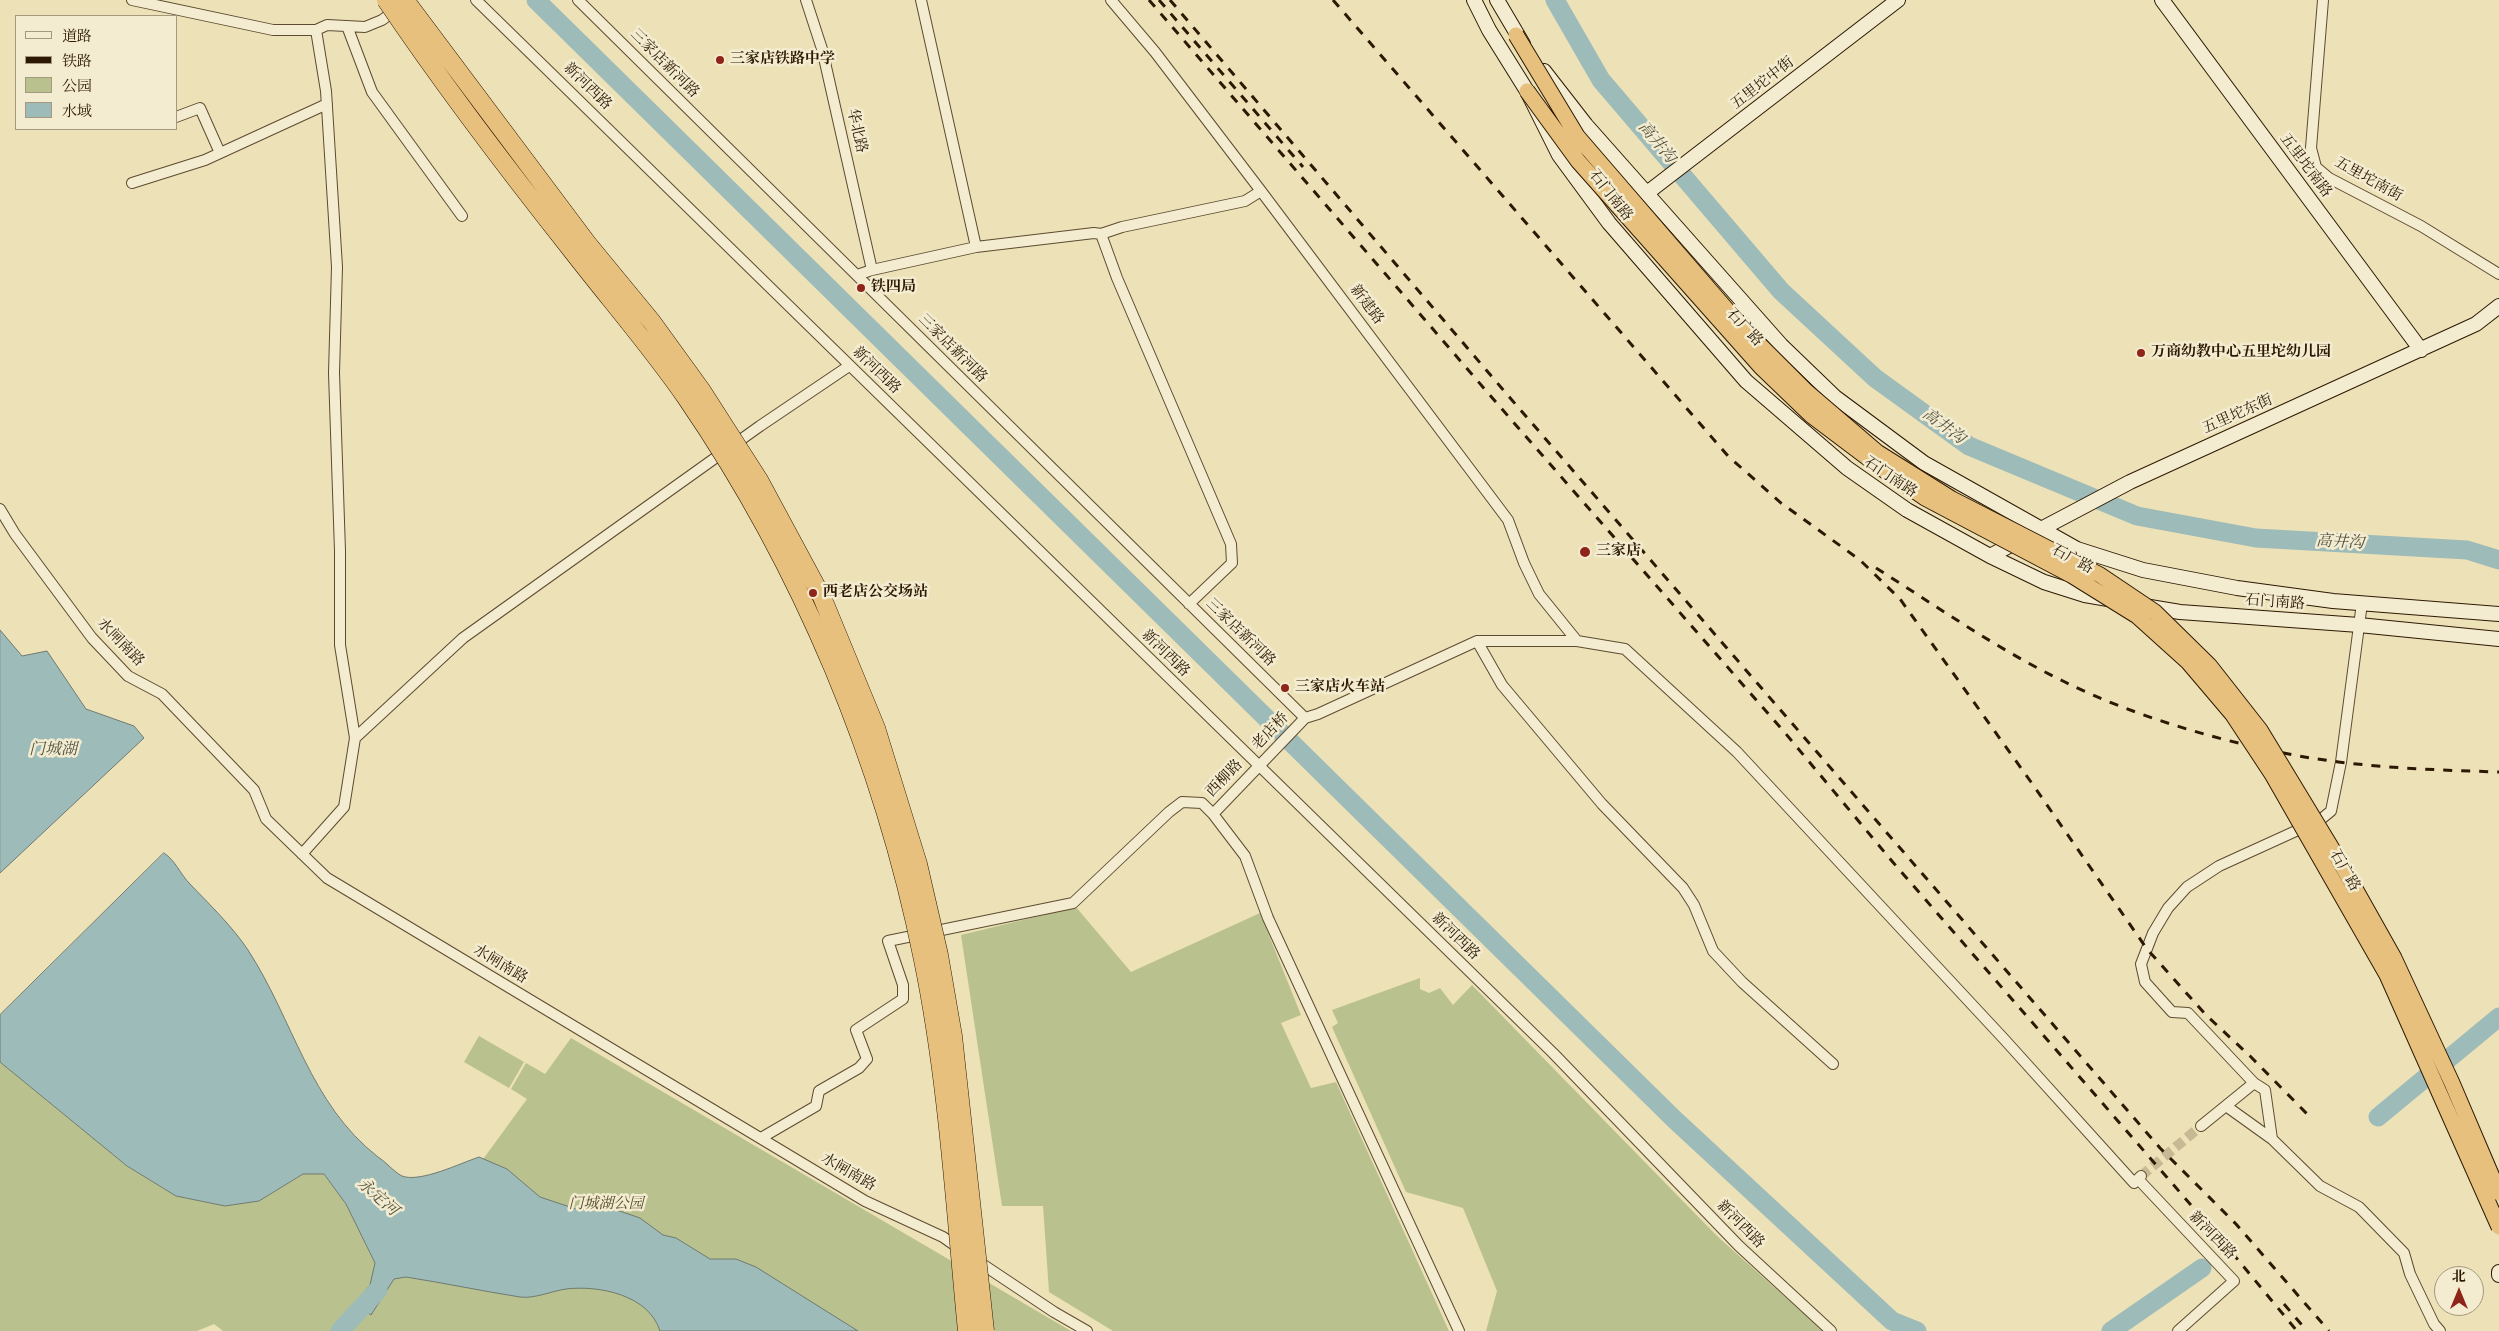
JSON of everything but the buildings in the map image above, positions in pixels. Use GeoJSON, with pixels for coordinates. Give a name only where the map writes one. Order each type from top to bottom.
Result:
{"type":"FeatureCollection","features":[{"type":"Feature","properties":{"kind":"highway"},"geometry":{"type":"LineString","coordinates":[[386,0],[494,149],[639,333],[688,401],[776,545],[836,674],[860,734],[883,804],[923,960],[948,1137],[967,1331]]}},
{"type":"Feature","properties":{"kind":"highway"},"geometry":{"type":"LineString","coordinates":[[406,0],[588,242],[652,322],[702,391],[758,480],[822,597],[879,737],[918,864],[939,956],[957,1072],[985,1331]]}},
{"type":"Feature","properties":{"kind":"main road","name":"石门南路"},"geometry":{"type":"LineString","coordinates":[[1474,0],[1489,30],[1527,91],[1559,155],[1609,223],[1746,381],[1847,468],[1907,510],[1990,556],[2044,582],[2085,595],[2180,612],[2359,625],[2499,639]]}},
{"type":"Feature","properties":{"kind":"main road","name":"石门南路"},"geometry":{"type":"LineString","coordinates":[[1498,0],[1516,35],[1586,124],[1782,345],[1835,397],[1924,463],[2077,549],[2144,570],[2237,588],[2362,603],[2499,614]]}},
{"type":"Feature","properties":{"kind":"main road","name":"五里坨中街"},"geometry":{"type":"LineString","coordinates":[[1647,193],[1898,0]]}},
{"type":"Feature","properties":{"kind":"main road","name":"五里坨南路"},"geometry":{"type":"LineString","coordinates":[[2162,0],[2422,350]]}},
{"type":"Feature","properties":{"kind":"main road","name":"石广路"},"geometry":{"type":"LineString","coordinates":[[1516,35],[1577,136],[1740,325],[1807,392],[1877,452],[1943,494],[2065,556],[2155,612],[2209,665],[2260,730],[2340,862],[2394,958],[2452,1083],[2499,1193]]}},
{"type":"Feature","properties":{"kind":"main road","name":"石广路"},"geometry":{"type":"LineString","coordinates":[[1527,91],[1578,161],[1761,367],[1812,416],[1924,498],[2071,575],[2137,616],[2188,662],[2233,716],[2272,774],[2387,975],[2499,1228]]}},
{"type":"Feature","properties":{"kind":"main road","name":"五里坨东街"},"geometry":{"type":"LineString","coordinates":[[1990,556],[2130,482],[2476,324],[2499,306]]}},
{"type":"Feature","properties":{"kind":"street"},"geometry":{"type":"LineString","coordinates":[[132,0],[273,30],[316,30],[327,25],[365,27],[382,20],[410,0]]}},
{"type":"Feature","properties":{"kind":"street","name":"新河西路"},"geometry":{"type":"LineString","coordinates":[[476,0],[1553,1053],[1739,1246],[1832,1331]]}},
{"type":"Feature","properties":{"kind":"street","name":"三家店新河路"},"geometry":{"type":"LineString","coordinates":[[578,0],[1305,718]]}},
{"type":"Feature","properties":{"kind":"street","name":"华北路"},"geometry":{"type":"LineString","coordinates":[[806,0],[822,49],[872,270]]}},
{"type":"Feature","properties":{"kind":"street"},"geometry":{"type":"LineString","coordinates":[[921,0],[976,247]]}},
{"type":"Feature","properties":{"kind":"street","name":"新建路"},"geometry":{"type":"LineString","coordinates":[[1111,0],[1155,52],[1508,520],[1524,563],[1539,594],[1577,640]]}},
{"type":"Feature","properties":{"kind":"street","name":"五里坨南街"},"geometry":{"type":"LineString","coordinates":[[2323,0],[2311,148],[2316,167],[2329,178],[2421,226],[2499,274]]}},
{"type":"Feature","properties":{"kind":"street"},"geometry":{"type":"LineString","coordinates":[[347,26],[372,92],[462,216]]}},
{"type":"Feature","properties":{"kind":"street"},"geometry":{"type":"LineString","coordinates":[[302,854],[344,807],[354,738],[340,645],[340,551],[334,373],[337,267],[327,104],[316,30]]}},
{"type":"Feature","properties":{"kind":"street"},"geometry":{"type":"LineString","coordinates":[[132,183],[220,153],[327,104]]}},
{"type":"Feature","properties":{"kind":"street"},"geometry":{"type":"LineString","coordinates":[[178,116],[200,108],[220,153]]}},
{"type":"Feature","properties":{"kind":"street"},"geometry":{"type":"LineString","coordinates":[[857,276],[872,270],[976,247],[1084,234],[1101,234],[1122,227],[1245,201],[1261,191]]}},
{"type":"Feature","properties":{"kind":"street"},"geometry":{"type":"LineString","coordinates":[[1101,234],[1117,278],[1231,544],[1232,563],[1189,604]]}},
{"type":"Feature","properties":{"kind":"street"},"geometry":{"type":"LineString","coordinates":[[354,738],[463,638],[752,432],[849,366]]}},
{"type":"Feature","properties":{"kind":"street","name":"水闸南路"},"geometry":{"type":"LineString","coordinates":[[0,509],[15,534],[92,638],[128,676],[162,694],[254,790],[266,819],[327,878],[865,1201],[943,1237],[1054,1312],[1087,1331]]}},
{"type":"Feature","properties":{"kind":"street"},"geometry":{"type":"LineString","coordinates":[[2272,1139],[2265,1090],[2254,1083],[2188,1013],[2172,1012],[2145,982],[2141,964],[2158,925],[2168,908],[2187,887],[2219,866],[2320,820],[2331,811],[2341,762],[2362,603]]}},
{"type":"Feature","properties":{"kind":"street"},"geometry":{"type":"LineString","coordinates":[[1305,718],[1318,714],[1477,641],[1577,640]]}},
{"type":"Feature","properties":{"kind":"street","name":"新河西路"},"geometry":{"type":"LineString","coordinates":[[1577,640],[1625,649],[1738,752],[2134,1183],[2140,1178],[2234,1281],[2178,1331]]}},
{"type":"Feature","properties":{"kind":"street"},"geometry":{"type":"LineString","coordinates":[[1477,641],[1502,686],[1602,804],[1683,888],[1694,906],[1713,951],[1742,982],[1833,1064]]}},
{"type":"Feature","properties":{"kind":"street","name":"老店桥"},"geometry":{"type":"LineString","coordinates":[[1259,766],[1305,718]]}},
{"type":"Feature","properties":{"kind":"street","name":"西柳路"},"geometry":{"type":"LineString","coordinates":[[1213,814],[1259,766]]}},
{"type":"Feature","properties":{"kind":"street"},"geometry":{"type":"LineString","coordinates":[[760,1138],[816,1106],[819,1091],[859,1068],[866,1058],[856,1030],[903,999],[903,985],[888,941],[1073,902],[1182,802],[1202,804],[1213,814],[1245,856],[1268,918],[1459,1331]]}},
{"type":"Feature","properties":{"kind":"street"},"geometry":{"type":"LineString","coordinates":[[2201,1126],[2254,1083]]}},
{"type":"Feature","properties":{"kind":"street"},"geometry":{"type":"LineString","coordinates":[[2226,1106],[2272,1139],[2320,1186],[2360,1207],[2404,1253],[2410,1274],[2434,1324],[2440,1331]]}},
{"type":"Feature","properties":{"kind":"green space"},"geometry":{"type":"Polygon","coordinates":[[[1076,907],[1131,972],[1260,913],[1301,1015],[1281,1023],[1311,1088],[1336,1082],[1449,1331],[1113,1331],[1049,1292],[1043,1206],[1002,1206],[961,935],[1076,907]]]}},
{"type":"Feature","properties":{"kind":"green space"},"geometry":{"type":"Polygon","coordinates":[[[1420,978],[1420,989],[1429,993],[1440,988],[1453,1005],[1472,985],[1717,1236],[1823,1331],[1486,1331],[1497,1291],[1463,1208],[1406,1192],[1332,1027],[1338,1023],[1332,1010],[1420,978]]]}},
{"type":"Feature","properties":{"kind":"green space"},"geometry":{"type":"Polygon","coordinates":[[[479,1036],[524,1062],[509,1088],[464,1062],[479,1036]]]}},
{"type":"Feature","properties":{"kind":"green space","name":"门城湖公园"},"geometry":{"type":"Polygon","coordinates":[[[571,1038],[1071,1331],[223,1331],[214,1324],[197,1331],[0,1331],[0,1062],[127,1166],[176,1196],[225,1206],[259,1201],[303,1174],[324,1174],[346,1204],[375,1263],[371,1285],[358,1301],[407,1263],[527,1099],[511,1089],[526,1063],[545,1074],[571,1038]]]}},
{"type":"Feature","properties":{"kind":"water","name":"门城湖"},"geometry":{"type":"Polygon","coordinates":[[[0,630],[22,656],[47,651],[86,709],[134,726],[144,738],[0,873],[0,630]]]}},
{"type":"Feature","properties":{"kind":"water","name":"永定河"},"geometry":{"type":"Polygon","coordinates":[[[164,853],[228,924],[248,950],[264,977],[304,1060],[335,1112],[354,1136],[399,1174],[410,1177],[430,1175],[479,1157],[507,1169],[540,1197],[579,1210],[605,1206],[640,1218],[663,1235],[676,1238],[710,1259],[736,1259],[756,1267],[858,1331],[660,1331],[654,1319],[645,1309],[634,1301],[607,1291],[579,1288],[537,1296],[520,1297],[406,1277],[394,1279],[371,1315],[355,1303],[370,1285],[375,1263],[346,1204],[324,1174],[303,1174],[259,1201],[225,1206],[176,1196],[127,1166],[0,1062],[0,1015],[164,853]]]}},
{"type":"Feature","properties":{"kind":"waterway"},"geometry":{"type":"LineString","coordinates":[[536,0],[1674,1119],[1892,1321],[1917,1331]]}},
{"type":"Feature","properties":{"kind":"waterway","name":"高井沟"},"geometry":{"type":"LineString","coordinates":[[1555,0],[1601,80],[1781,291],[1875,378],[1969,446],[2137,516],[2256,538],[2467,550],[2499,560]]}},
{"type":"Feature","properties":{"kind":"waterway"},"geometry":{"type":"LineString","coordinates":[[2378,1117],[2499,1017]]}},
{"type":"Feature","properties":{"kind":"waterway"},"geometry":{"type":"LineString","coordinates":[[2111,1331],[2202,1268]]}},
{"type":"Feature","properties":{"kind":"waterway"},"geometry":{"type":"LineString","coordinates":[[340,1331],[378,1290]]}},
{"type":"Feature","properties":{"kind":"tunnel"},"geometry":{"type":"LineString","coordinates":[[2141,1176],[2201,1126]]}},
{"type":"Feature","properties":{"kind":"railway"},"geometry":{"type":"LineString","coordinates":[[1149,0],[1501,408],[1786,734],[1891,860],[2224,1243],[2297,1331]]}},
{"type":"Feature","properties":{"kind":"railway"},"geometry":{"type":"LineString","coordinates":[[1159,0],[1303,167]]}},
{"type":"Feature","properties":{"kind":"railway"},"geometry":{"type":"LineString","coordinates":[[1170,0],[1511,399],[2160,1148],[2236,1224],[2329,1331]]}},
{"type":"Feature","properties":{"kind":"railway"},"geometry":{"type":"LineString","coordinates":[[1333,0],[1728,456],[1781,503],[1860,560],[1900,599],[2031,782],[2147,949],[2206,1015],[2251,1057],[2311,1118]]}},
{"type":"Feature","properties":{"kind":"railway"},"geometry":{"type":"LineString","coordinates":[[1876,568],[2039,669],[2091,694],[2152,718],[2249,746],[2311,758],[2381,766],[2499,772]]}},
{"type":"Feature","properties":{"kind":"railway"},"geometry":{"type":"LineString","coordinates":[[2284,1304],[2307,1331]]}},
{"type":"Feature","properties":{"kind":"place","name":"三家店铁路中学"},"geometry":{"type":"Point","coordinates":[720,60]}},
{"type":"Feature","properties":{"kind":"place","name":"铁四局"},"geometry":{"type":"Point","coordinates":[861,288]}},
{"type":"Feature","properties":{"kind":"place","name":"万商幼教中心五里坨幼儿园"},"geometry":{"type":"Point","coordinates":[2141,353]}},
{"type":"Feature","properties":{"kind":"place","name":"三家店"},"geometry":{"type":"Point","coordinates":[1585,552]}},
{"type":"Feature","properties":{"kind":"place","name":"西老店公交场站"},"geometry":{"type":"Point","coordinates":[813,593]}},
{"type":"Feature","properties":{"kind":"place","name":"三家店火车站"},"geometry":{"type":"Point","coordinates":[1285,688]}}]}
